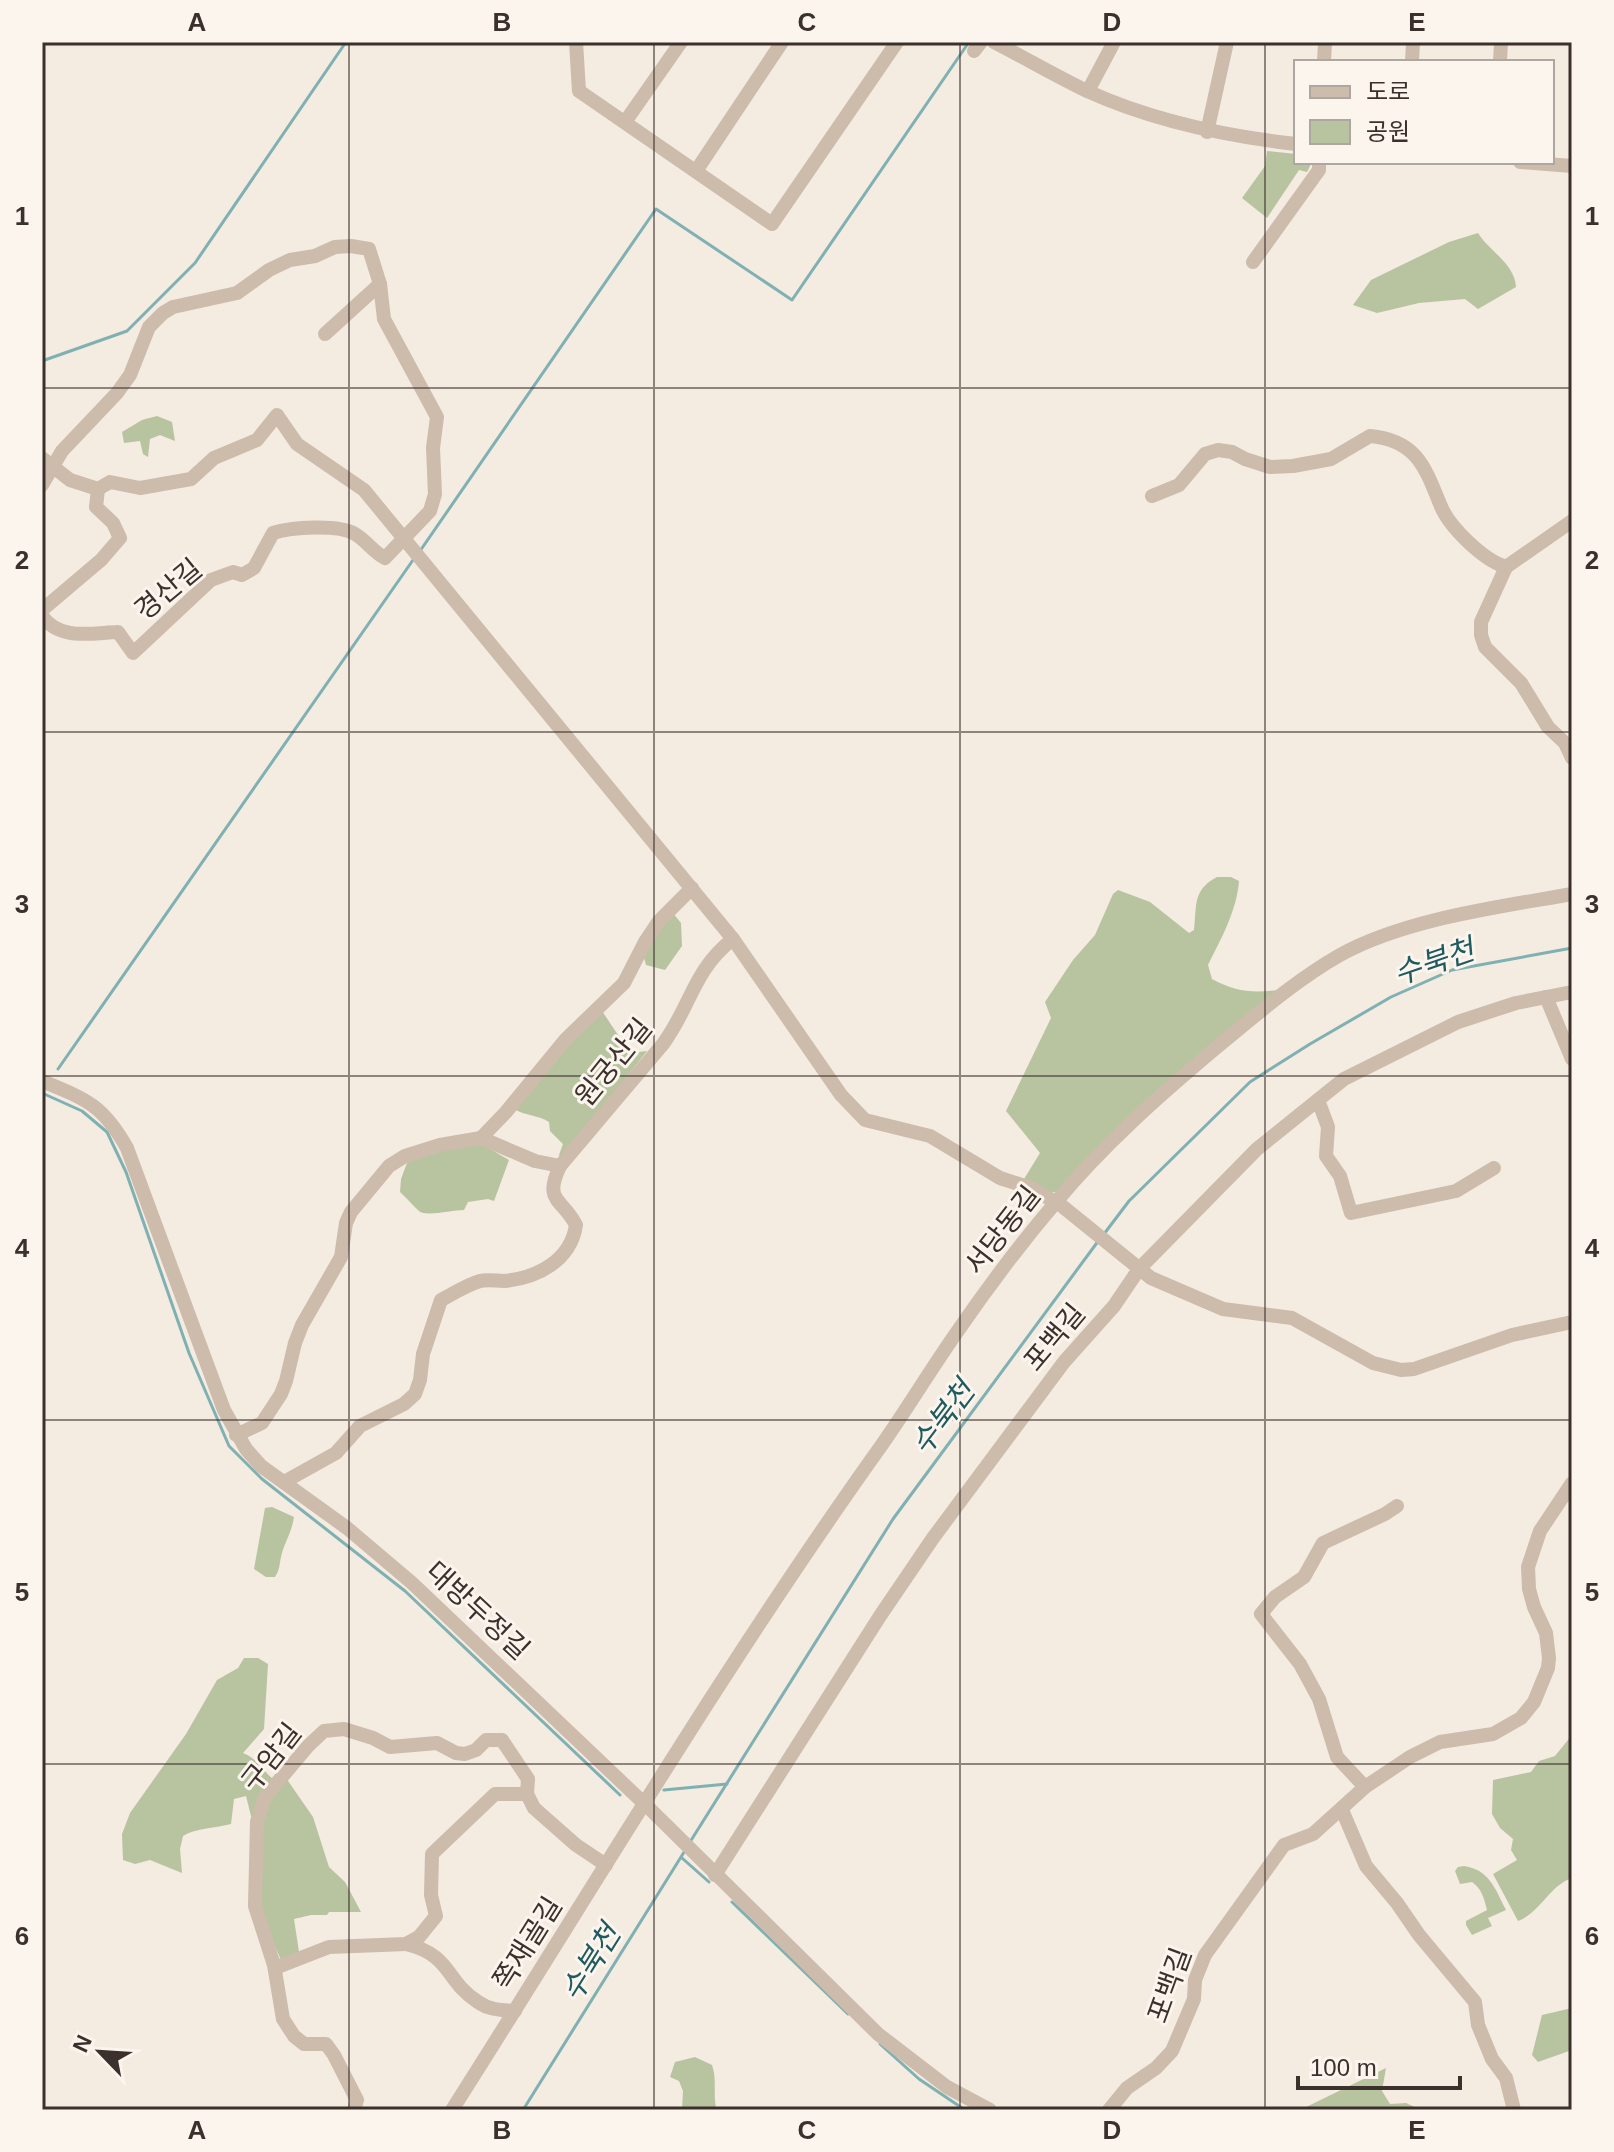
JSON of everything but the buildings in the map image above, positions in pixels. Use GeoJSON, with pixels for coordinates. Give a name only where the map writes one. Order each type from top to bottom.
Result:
{"type":"FeatureCollection","features":[{"type":"Feature","properties":{"kind":"street"},"geometry":{"type":"LineString","coordinates":[[576,42],[579,91],[772,224],[897,42]]}},
{"type":"Feature","properties":{"kind":"street"},"geometry":{"type":"LineString","coordinates":[[625,122],[681,42]]}},
{"type":"Feature","properties":{"kind":"street"},"geometry":{"type":"LineString","coordinates":[[696,171],[782,42]]}},
{"type":"Feature","properties":{"kind":"street"},"geometry":{"type":"LineString","coordinates":[[994,42],[1088,91],[1207,132],[1294,144]]}},
{"type":"Feature","properties":{"kind":"street"},"geometry":{"type":"LineString","coordinates":[[1088,91],[1114,42]]}},
{"type":"Feature","properties":{"kind":"street"},"geometry":{"type":"LineString","coordinates":[[1207,132],[1227,42]]}},
{"type":"Feature","properties":{"kind":"street"},"geometry":{"type":"LineString","coordinates":[[1253,262],[1319,170],[1319,164]]}},
{"type":"Feature","properties":{"kind":"street"},"geometry":{"type":"LineString","coordinates":[[1546,164],[1572,166]]}},
{"type":"Feature","properties":{"kind":"street","name":"경산길"},"geometry":{"type":"LineString","coordinates":[[42,485],[47,462],[62,451],[117,393],[136,363],[149,327],[173,307],[237,293],[290,260],[315,256],[335,247],[369,249],[380,284],[384,319],[437,417],[433,448],[435,494],[411,549],[385,558],[373,552],[354,533],[300,528],[273,533],[254,568],[242,575],[233,572],[211,580],[133,653],[118,632],[73,634],[55,630],[42,613],[101,560],[120,538],[113,523],[96,507],[98,489]]}},
{"type":"Feature","properties":{"kind":"street"},"geometry":{"type":"LineString","coordinates":[[325,334],[380,284]]}},
{"type":"Feature","properties":{"kind":"street"},"geometry":{"type":"LineString","coordinates":[[47,462],[79,485],[98,489],[110,482],[140,488],[191,479],[214,458],[257,440],[277,415],[297,444],[364,490],[733,939],[841,1095],[865,1120],[930,1136],[1000,1178],[1031,1188],[1059,1204],[1151,1278],[1223,1309],[1292,1318],[1373,1363],[1401,1370],[1427,1366],[1512,1335],[1572,1322]]}},
{"type":"Feature","properties":{"kind":"street"},"geometry":{"type":"LineString","coordinates":[[1152,496],[1179,485],[1205,454],[1218,450],[1232,452],[1270,467],[1293,466],[1331,459],[1370,436],[1389,438],[1417,457],[1436,488],[1440,506],[1456,530],[1479,551],[1506,567]]}},
{"type":"Feature","properties":{"kind":"street"},"geometry":{"type":"LineString","coordinates":[[1572,521],[1501,572],[1499,585],[1481,622],[1485,647],[1521,683],[1548,727],[1565,732],[1572,758]]}},
{"type":"Feature","properties":{"kind":"street"},"geometry":{"type":"LineString","coordinates":[[481,1138],[566,1039],[624,983],[659,921],[692,888]]}},
{"type":"Feature","properties":{"kind":"street","name":"서당동길"},"geometry":{"type":"LineString","coordinates":[[648,1807],[832,1512],[957,1332],[1059,1204],[1132,1122],[1266,1007],[1340,955],[1386,933],[1572,894]]}},
{"type":"Feature","properties":{"kind":"street","name":"원궁산길"},"geometry":{"type":"LineString","coordinates":[[560,1166],[663,1044],[677,1023],[702,970],[714,954],[733,939]]}},
{"type":"Feature","properties":{"kind":"street","name":"포백길"},"geometry":{"type":"LineString","coordinates":[[715,1875],[939,1529],[1064,1362],[1114,1306],[1136,1266],[1257,1149],[1344,1079],[1458,1022],[1516,1003],[1572,992]]}},
{"type":"Feature","properties":{"kind":"street"},"geometry":{"type":"LineString","coordinates":[[1546,997],[1572,1059]]}},
{"type":"Feature","properties":{"kind":"street","name":"대방두정길"},"geometry":{"type":"LineString","coordinates":[[42,1081],[101,1110],[127,1148],[224,1410],[236,1435],[261,1466],[347,1528],[412,1583],[648,1807],[878,2034],[947,2087],[989,2110]]}},
{"type":"Feature","properties":{"kind":"street"},"geometry":{"type":"LineString","coordinates":[[1318,1100],[1328,1127],[1326,1156],[1340,1176],[1351,1213],[1456,1191],[1494,1168]]}},
{"type":"Feature","properties":{"kind":"street"},"geometry":{"type":"LineString","coordinates":[[236,1435],[262,1423],[281,1394],[302,1325],[341,1257],[346,1223],[351,1212],[389,1166],[405,1156],[440,1145],[481,1138],[535,1161],[560,1166],[553,1183],[554,1197],[576,1225],[575,1234],[555,1263],[533,1275],[500,1281],[482,1280],[441,1300],[423,1354],[415,1394],[404,1404],[360,1426],[336,1453],[284,1482]]}},
{"type":"Feature","properties":{"kind":"street","name":"포백길"},"geometry":{"type":"LineString","coordinates":[[1109,2110],[1127,2088],[1156,2068],[1172,2051],[1194,1999],[1195,1980],[1205,1955],[1284,1845],[1313,1834],[1365,1787],[1410,1757],[1440,1742],[1483,1736],[1501,1730],[1521,1718],[1534,1702],[1549,1658],[1546,1633],[1529,1589],[1528,1567],[1540,1531],[1572,1483]]}},
{"type":"Feature","properties":{"kind":"street"},"geometry":{"type":"LineString","coordinates":[[1365,1787],[1337,1757],[1319,1699],[1300,1664],[1261,1614],[1275,1597],[1307,1573],[1323,1543],[1397,1506]]}},
{"type":"Feature","properties":{"kind":"street","name":"구암길"},"geometry":{"type":"LineString","coordinates":[[354,2110],[357,2100],[326,2044],[304,2044],[294,2036],[283,2019],[275,1968],[255,1906],[257,1822],[265,1797],[300,1754],[324,1731],[344,1729],[390,1747],[437,1743],[465,1754],[476,1750],[486,1740],[502,1740],[528,1779],[527,1794],[534,1808],[576,1845],[606,1865]]}},
{"type":"Feature","properties":{"kind":"street"},"geometry":{"type":"LineString","coordinates":[[406,1944],[419,1937],[436,1916],[431,1895],[432,1854],[495,1794],[527,1794]]}},
{"type":"Feature","properties":{"kind":"street","name":"쪽재골길"},"geometry":{"type":"LineString","coordinates":[[452,2110],[606,1865],[648,1807]]}},
{"type":"Feature","properties":{"kind":"street"},"geometry":{"type":"LineString","coordinates":[[1342,1810],[1366,1866],[1475,2002],[1478,2025],[1492,2059],[1506,2078],[1514,2110]]}},
{"type":"Feature","properties":{"kind":"street"},"geometry":{"type":"LineString","coordinates":[[275,1968],[329,1947],[406,1944],[424,1948],[440,1959],[460,1986],[480,2004],[515,2011]]}},
{"type":"Feature","properties":{"kind":"green space"},"geometry":{"type":"Polygon","coordinates":[[[1267,151],[1294,154],[1294,164],[1311,164],[1307,172],[1299,170],[1267,218],[1242,198],[1265,166],[1267,151]]]}},
{"type":"Feature","properties":{"kind":"green space"},"geometry":{"type":"Polygon","coordinates":[[[1478,233],[1511,271],[1516,287],[1478,309],[1465,299],[1419,303],[1377,313],[1353,305],[1371,280],[1449,242],[1478,233]]]}},
{"type":"Feature","properties":{"kind":"green space"},"geometry":{"type":"Polygon","coordinates":[[[157,416],[172,422],[175,441],[160,435],[150,439],[148,457],[143,454],[140,441],[124,443],[122,432],[142,420],[157,416]]]}},
{"type":"Feature","properties":{"kind":"green space"},"geometry":{"type":"Polygon","coordinates":[[[1217,877],[1231,877],[1239,881],[1232,913],[1208,965],[1212,979],[1244,990],[1279,990],[1056,1192],[1046,1193],[1024,1179],[1040,1153],[1006,1111],[1051,1018],[1045,1002],[1073,960],[1095,935],[1113,894],[1118,890],[1150,902],[1189,933],[1194,930],[1196,906],[1203,887],[1217,877]]]}},
{"type":"Feature","properties":{"kind":"green space"},"geometry":{"type":"Polygon","coordinates":[[[672,912],[681,923],[682,946],[665,970],[646,965],[643,954],[672,912]]]}},
{"type":"Feature","properties":{"kind":"green space"},"geometry":{"type":"Polygon","coordinates":[[[600,1008],[630,1053],[647,1051],[561,1160],[559,1155],[563,1144],[550,1131],[549,1122],[514,1109],[600,1008]]]}},
{"type":"Feature","properties":{"kind":"green space"},"geometry":{"type":"Polygon","coordinates":[[[478,1142],[509,1160],[494,1201],[468,1202],[464,1210],[422,1213],[400,1192],[407,1163],[423,1154],[478,1142]]]}},
{"type":"Feature","properties":{"kind":"green space"},"geometry":{"type":"Polygon","coordinates":[[[272,1507],[294,1517],[278,1572],[275,1577],[266,1577],[254,1569],[265,1508],[272,1507]]]}},
{"type":"Feature","properties":{"kind":"green space"},"geometry":{"type":"Polygon","coordinates":[[[244,1658],[258,1658],[268,1664],[264,1729],[243,1753],[274,1780],[286,1778],[313,1817],[329,1867],[345,1882],[361,1912],[329,1912],[327,1915],[294,1919],[299,1952],[281,1960],[258,1908],[252,1820],[246,1796],[234,1799],[231,1824],[183,1836],[180,1849],[182,1873],[150,1860],[135,1864],[123,1860],[122,1834],[130,1813],[186,1734],[217,1680],[238,1668],[244,1658]]]}},
{"type":"Feature","properties":{"kind":"green space"},"geometry":{"type":"Polygon","coordinates":[[[1572,1735],[1572,1878],[1518,1921],[1493,1874],[1517,1860],[1511,1850],[1513,1839],[1500,1828],[1492,1814],[1493,1780],[1531,1772],[1539,1761],[1555,1756],[1572,1735]]]}},
{"type":"Feature","properties":{"kind":"green space"},"geometry":{"type":"Polygon","coordinates":[[[1464,1866],[1486,1876],[1506,1910],[1488,1918],[1492,1926],[1472,1935],[1466,1921],[1487,1910],[1482,1894],[1472,1882],[1460,1884],[1455,1871],[1464,1866]]]}},
{"type":"Feature","properties":{"kind":"green space"},"geometry":{"type":"Polygon","coordinates":[[[1572,2008],[1572,2050],[1538,2062],[1532,2055],[1542,2015],[1572,2008]]]}},
{"type":"Feature","properties":{"kind":"green space"},"geometry":{"type":"Polygon","coordinates":[[[695,2057],[712,2065],[716,2108],[744,2110],[682,2110],[683,2091],[679,2081],[670,2077],[675,2062],[695,2057]]]}},
{"type":"Feature","properties":{"kind":"green space"},"geometry":{"type":"Polygon","coordinates":[[[1386,2068],[1382,2091],[1390,2104],[1406,2103],[1416,2110],[1300,2110],[1386,2068]]]}},
{"type":"Feature","properties":{"kind":"waterway"},"geometry":{"type":"LineString","coordinates":[[42,361],[127,331],[195,263],[346,42]]}},
{"type":"Feature","properties":{"kind":"waterway"},"geometry":{"type":"LineString","coordinates":[[420,551],[656,209],[792,300],[969,42]]}},
{"type":"Feature","properties":{"kind":"waterway"},"geometry":{"type":"LineString","coordinates":[[58,1069],[413,560]]}},
{"type":"Feature","properties":{"kind":"waterway","name":"수북천"},"geometry":{"type":"LineString","coordinates":[[1104,1234],[1129,1201],[1250,1082],[1310,1044],[1391,997],[1452,970],[1572,948]]}},
{"type":"Feature","properties":{"kind":"waterway"},"geometry":{"type":"LineString","coordinates":[[42,1093],[82,1111],[107,1132],[126,1172],[189,1353],[229,1446],[262,1479],[405,1591],[620,1795]]}},
{"type":"Feature","properties":{"kind":"waterway","name":"수북천"},"geometry":{"type":"LineString","coordinates":[[690,1842],[893,1519],[1099,1240]]}},
{"type":"Feature","properties":{"kind":"waterway"},"geometry":{"type":"LineString","coordinates":[[664,1790],[727,1784]]}},
{"type":"Feature","properties":{"kind":"waterway","name":"수북천"},"geometry":{"type":"LineString","coordinates":[[523,2110],[686,1849]]}},
{"type":"Feature","properties":{"kind":"waterway"},"geometry":{"type":"LineString","coordinates":[[682,1858],[709,1882]]}},
{"type":"Feature","properties":{"kind":"waterway"},"geometry":{"type":"LineString","coordinates":[[732,1902],[848,2014]]}},
{"type":"Feature","properties":{"kind":"waterway"},"geometry":{"type":"LineString","coordinates":[[880,2044],[919,2079],[965,2110]]}}]}
